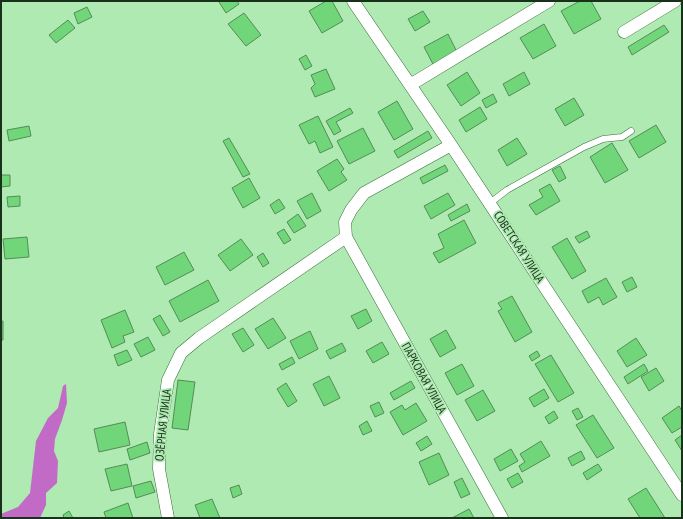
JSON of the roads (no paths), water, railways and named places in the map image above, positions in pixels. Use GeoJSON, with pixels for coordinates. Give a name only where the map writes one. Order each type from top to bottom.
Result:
{"type":"FeatureCollection","features":[{"type":"Feature","properties":{"kind":"street","name":"СОВЕТСКАЯ УЛИЦА"},"geometry":{"type":"LineString","coordinates":[[353,1],[490,203],[682,495]]}},
{"type":"Feature","properties":{"kind":"street"},"geometry":{"type":"LineString","coordinates":[[410,85],[549,1]]}},
{"type":"Feature","properties":{"kind":"street"},"geometry":{"type":"LineString","coordinates":[[624,32],[675,1]]}},
{"type":"Feature","properties":{"kind":"street"},"geometry":{"type":"LineString","coordinates":[[346,237],[346,222],[350,210],[364,193],[451,145]]}},
{"type":"Feature","properties":{"kind":"street","name":"ОЗЁРНАЯ УЛИЦА"},"geometry":{"type":"LineString","coordinates":[[168,518],[159,469],[160,434],[168,380],[181,353],[199,338],[346,237]]}},
{"type":"Feature","properties":{"kind":"street","name":"ПАРКОВАЯ УЛИЦА"},"geometry":{"type":"LineString","coordinates":[[346,237],[502,518]]}},
{"type":"Feature","properties":{"kind":"lane"},"geometry":{"type":"LineString","coordinates":[[490,203],[507,190],[584,147],[603,139],[622,137],[631,131]]}}]}
